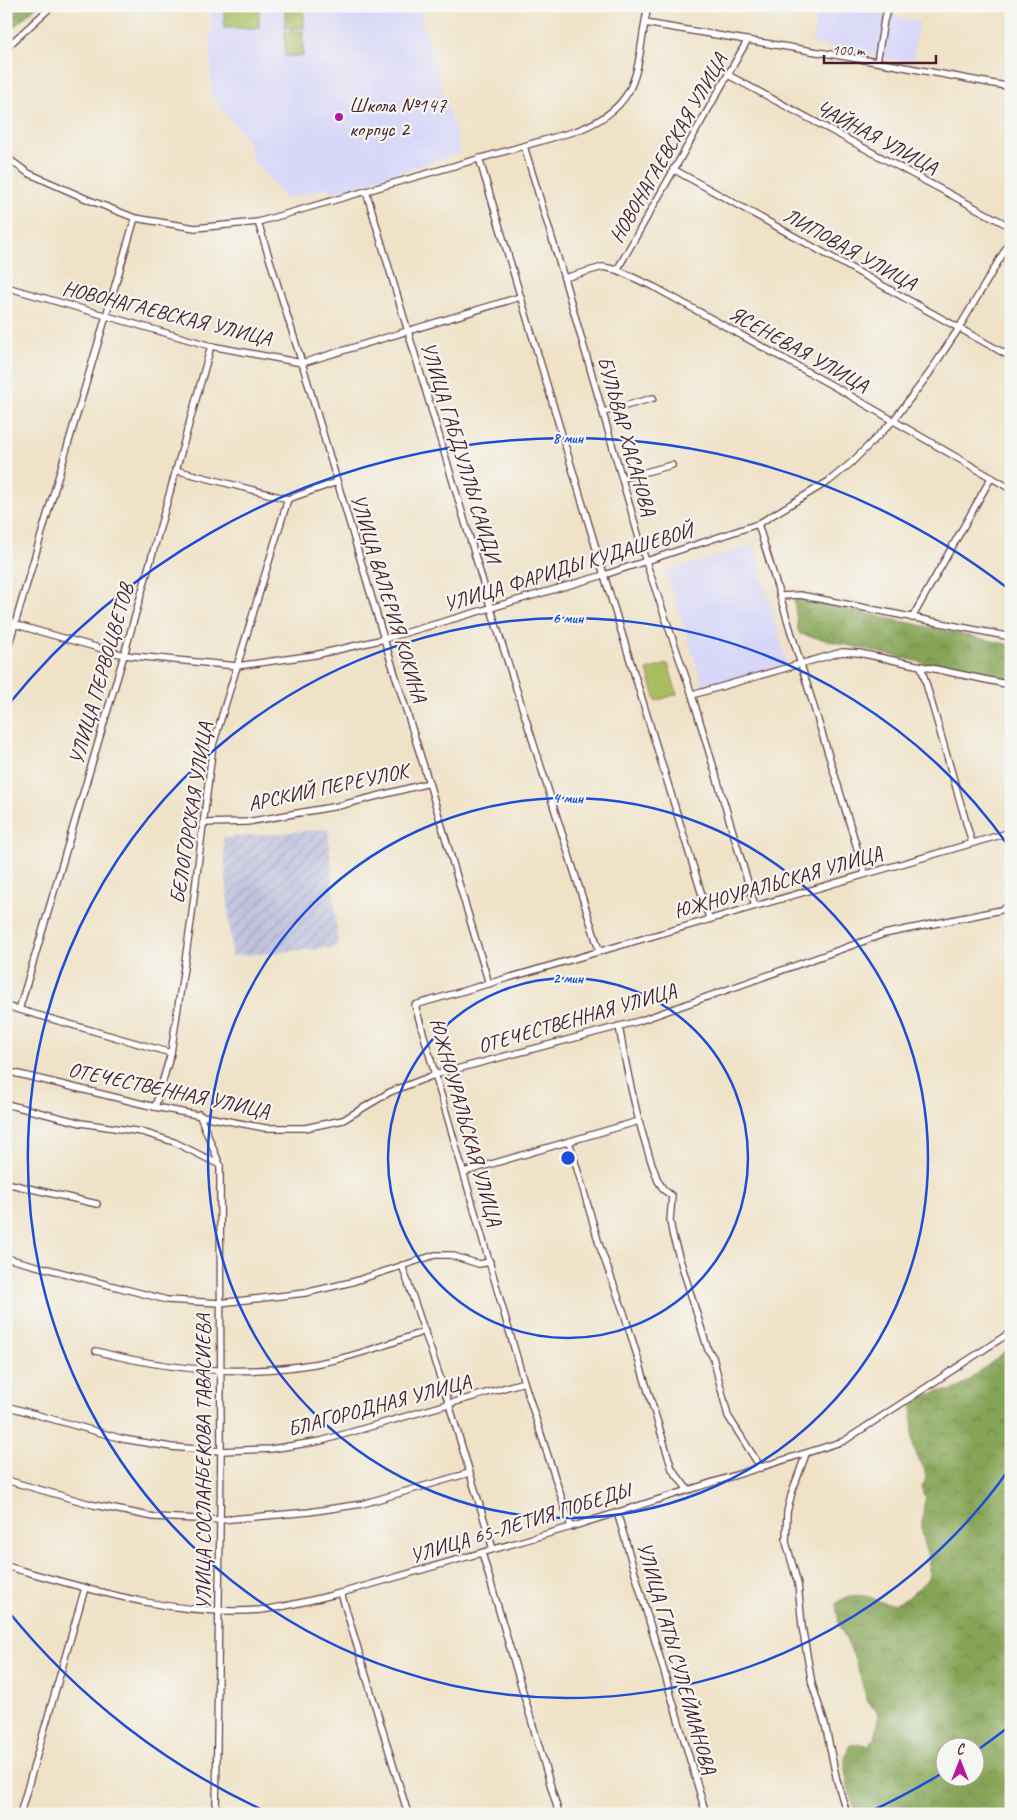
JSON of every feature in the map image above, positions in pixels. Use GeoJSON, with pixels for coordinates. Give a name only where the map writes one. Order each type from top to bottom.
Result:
{"type":"FeatureCollection","features":[{"type":"Feature","properties":{"kind":"street"},"geometry":{"type":"LineString","coordinates":[[6,48],[52,6]]}},
{"type":"Feature","properties":{"kind":"street"},"geometry":{"type":"LineString","coordinates":[[6,156],[28,173],[134,218],[194,228],[258,222],[524,146],[591,125],[607,117],[620,104],[629,90],[635,75],[648,6]]}},
{"type":"Feature","properties":{"kind":"street"},"geometry":{"type":"LineString","coordinates":[[877,62],[884,20],[889,6]]}},
{"type":"Feature","properties":{"kind":"street"},"geometry":{"type":"LineString","coordinates":[[645,23],[877,62],[1011,87]]}},
{"type":"Feature","properties":{"kind":"street","name":"НОВОНАГАЕВСКАЯ УЛИЦА"},"geometry":{"type":"LineString","coordinates":[[617,270],[746,41]]}},
{"type":"Feature","properties":{"kind":"street","name":"ЧАЙНАЯ УЛИЦА"},"geometry":{"type":"LineString","coordinates":[[728,75],[1011,227]]}},
{"type":"Feature","properties":{"kind":"street","name":"БУЛЬВАР ХАСАНОВА"},"geometry":{"type":"LineString","coordinates":[[524,146],[604,412],[646,562],[692,695],[755,906]]}},
{"type":"Feature","properties":{"kind":"street"},"geometry":{"type":"LineString","coordinates":[[479,158],[604,575],[710,918]]}},
{"type":"Feature","properties":{"kind":"street","name":"ЛИПОВАЯ УЛИЦА"},"geometry":{"type":"LineString","coordinates":[[673,169],[1011,357]]}},
{"type":"Feature","properties":{"kind":"street","name":"УЛИЦА ГАБДУЛЛЫ САИДИ"},"geometry":{"type":"LineString","coordinates":[[366,191],[491,608],[599,950]]}},
{"type":"Feature","properties":{"kind":"street"},"geometry":{"type":"LineString","coordinates":[[6,654],[134,218]]}},
{"type":"Feature","properties":{"kind":"street","name":"УЛИЦА ВАЛЕРИЯ КОКИНА"},"geometry":{"type":"LineString","coordinates":[[258,222],[489,984]]}},
{"type":"Feature","properties":{"kind":"street","name":"УЛИЦА ФАРИДЫ КУДАШЕВОЙ"},"geometry":{"type":"LineString","coordinates":[[6,622],[124,655],[237,666],[314,656],[384,640],[604,575],[758,524],[829,481],[851,463],[893,421],[928,375],[959,328],[1011,240]]}},
{"type":"Feature","properties":{"kind":"street","name":"ЯСЕНЕВАЯ УЛИЦА"},"geometry":{"type":"LineString","coordinates":[[564,278],[603,268],[617,270],[656,288],[844,392],[1011,489]]}},
{"type":"Feature","properties":{"kind":"street","name":"НОВОНАГАЕВСКАЯ УЛИЦА"},"geometry":{"type":"LineString","coordinates":[[6,288],[211,346],[302,363],[520,297]]}},
{"type":"Feature","properties":{"kind":"street","name":"УЛИЦА ПЕРВОЦВЕТОВ"},"geometry":{"type":"LineString","coordinates":[[19,1010],[124,655],[211,346]]}},
{"type":"Feature","properties":{"kind":"street"},"geometry":{"type":"LineString","coordinates":[[604,412],[653,398]]}},
{"type":"Feature","properties":{"kind":"street"},"geometry":{"type":"LineString","coordinates":[[623,478],[672,464]]}},
{"type":"Feature","properties":{"kind":"street"},"geometry":{"type":"LineString","coordinates":[[176,470],[288,499],[337,482]]}},
{"type":"Feature","properties":{"kind":"street"},"geometry":{"type":"LineString","coordinates":[[912,618],[991,478]]}},
{"type":"Feature","properties":{"kind":"street","name":"БЕЛОГОРСКАЯ УЛИЦА"},"geometry":{"type":"LineString","coordinates":[[155,1107],[171,1053],[191,921],[213,745],[288,499]]}},
{"type":"Feature","properties":{"kind":"street"},"geometry":{"type":"LineString","coordinates":[[758,524],[865,874]]}},
{"type":"Feature","properties":{"kind":"street"},"geometry":{"type":"LineString","coordinates":[[781,596],[800,595],[1011,637]]}},
{"type":"Feature","properties":{"kind":"street"},"geometry":{"type":"LineString","coordinates":[[692,695],[842,652],[1011,685]]}},
{"type":"Feature","properties":{"kind":"street"},"geometry":{"type":"LineString","coordinates":[[921,666],[972,843]]}},
{"type":"Feature","properties":{"kind":"street","name":"АРСКИЙ ПЕРЕУЛОК"},"geometry":{"type":"LineString","coordinates":[[203,823],[247,822],[338,806],[429,782]]}},
{"type":"Feature","properties":{"kind":"street","name":"ЮЖНОУРАЛЬСКАЯ УЛИЦА"},"geometry":{"type":"LineString","coordinates":[[571,1527],[524,1382],[415,1005],[599,950],[1011,832]]}},
{"type":"Feature","properties":{"kind":"street","name":"ОТЕЧЕСТВЕННАЯ УЛИЦА"},"geometry":{"type":"LineString","coordinates":[[6,1071],[155,1107],[265,1128],[305,1128],[343,1120],[390,1092],[434,1075],[639,1021],[884,934],[1001,910],[1011,906]]}},
{"type":"Feature","properties":{"kind":"street"},"geometry":{"type":"LineString","coordinates":[[6,1006],[171,1053]]}},
{"type":"Feature","properties":{"kind":"street"},"geometry":{"type":"LineString","coordinates":[[619,1026],[624,1058],[639,1121],[658,1181],[664,1190],[672,1196],[670,1221],[673,1236],[708,1350],[713,1357],[728,1416],[761,1468]]}},
{"type":"Feature","properties":{"kind":"street"},"geometry":{"type":"LineString","coordinates":[[6,1104],[81,1123],[142,1132],[174,1142],[220,1165]]}},
{"type":"Feature","properties":{"kind":"street","name":"УЛИЦА СОСЛАНБЕКОВА ТАВАСИЕВА"},"geometry":{"type":"LineString","coordinates":[[199,1114],[220,1165],[220,1520],[216,1814]]}},
{"type":"Feature","properties":{"kind":"street"},"geometry":{"type":"LineString","coordinates":[[464,1172],[639,1121]]}},
{"type":"Feature","properties":{"kind":"street"},"geometry":{"type":"LineString","coordinates":[[569,1141],[600,1247],[624,1313],[672,1469],[688,1490]]}},
{"type":"Feature","properties":{"kind":"street"},"geometry":{"type":"LineString","coordinates":[[6,1184],[97,1204]]}},
{"type":"Feature","properties":{"kind":"street"},"geometry":{"type":"LineString","coordinates":[[6,1258],[168,1300],[220,1303],[305,1293],[352,1282],[435,1255],[450,1255],[480,1264],[490,1262]]}},
{"type":"Feature","properties":{"kind":"street"},"geometry":{"type":"LineString","coordinates":[[402,1265],[449,1404],[493,1549]]}},
{"type":"Feature","properties":{"kind":"street"},"geometry":{"type":"LineString","coordinates":[[96,1352],[167,1367],[220,1371],[298,1366],[332,1360],[378,1348],[425,1331]]}},
{"type":"Feature","properties":{"kind":"street","name":"УЛИЦА 65-ЛЕТИЯ ПОБЕДЫ"},"geometry":{"type":"LineString","coordinates":[[6,1566],[85,1588],[157,1605],[219,1611],[260,1610],[341,1593],[571,1527],[844,1441],[1011,1332]]}},
{"type":"Feature","properties":{"kind":"street","name":"БЛАГОРОДНАЯ УЛИЦА"},"geometry":{"type":"LineString","coordinates":[[6,1406],[123,1439],[171,1447],[220,1451],[271,1449],[322,1441],[524,1382]]}},
{"type":"Feature","properties":{"kind":"street"},"geometry":{"type":"LineString","coordinates":[[806,1454],[787,1512],[786,1542],[798,1584],[802,1626],[812,1684],[825,1724],[837,1781],[847,1814]]}},
{"type":"Feature","properties":{"kind":"street"},"geometry":{"type":"LineString","coordinates":[[6,1480],[94,1505],[154,1517],[220,1520],[309,1512],[362,1504],[469,1472]]}},
{"type":"Feature","properties":{"kind":"street","name":"УЛИЦА ГАТЫ СУЛЕЙМАНОВА"},"geometry":{"type":"LineString","coordinates":[[617,1512],[706,1814]]}},
{"type":"Feature","properties":{"kind":"street"},"geometry":{"type":"LineString","coordinates":[[482,1553],[559,1814]]}},
{"type":"Feature","properties":{"kind":"street"},"geometry":{"type":"LineString","coordinates":[[20,1814],[85,1588]]}},
{"type":"Feature","properties":{"kind":"street"},"geometry":{"type":"LineString","coordinates":[[341,1593],[408,1814]]}},
{"type":"Feature","properties":{"kind":"shaded area","name":"Школа №147 корпус 2"},"geometry":{"type":"Polygon","coordinates":[[[211,6],[418,6],[461,153],[331,193],[329,187],[286,199],[254,162],[246,138],[211,95],[211,6]]]}},
{"type":"Feature","properties":{"kind":"shaded area"},"geometry":{"type":"Polygon","coordinates":[[[818,6],[835,6],[919,21],[912,63],[812,43],[818,6]]]}},
{"type":"Feature","properties":{"kind":"shaded area"},"geometry":{"type":"Polygon","coordinates":[[[754,545],[787,664],[703,686],[666,572],[754,545]]]}},
{"type":"Feature","properties":{"kind":"shaded area"},"geometry":{"type":"Polygon","coordinates":[[[328,829],[338,947],[232,956],[223,838],[328,829]]]}},
{"type":"Feature","properties":{"kind":"green space"},"geometry":{"type":"Polygon","coordinates":[[[6,6],[37,6],[6,34],[6,6]]]}},
{"type":"Feature","properties":{"kind":"green space"},"geometry":{"type":"Polygon","coordinates":[[[224,6],[259,6],[259,28],[224,28],[224,6]]]}},
{"type":"Feature","properties":{"kind":"green space"},"geometry":{"type":"Polygon","coordinates":[[[285,6],[304,6],[304,28],[285,28],[285,6]]]}},
{"type":"Feature","properties":{"kind":"green space"},"geometry":{"type":"Polygon","coordinates":[[[285,31],[303,31],[303,56],[285,56],[285,31]]]}},
{"type":"Feature","properties":{"kind":"green space"},"geometry":{"type":"Polygon","coordinates":[[[799,599],[1011,645],[1011,683],[800,634],[794,600],[799,599]]]}},
{"type":"Feature","properties":{"kind":"green space"},"geometry":{"type":"Polygon","coordinates":[[[668,664],[677,694],[656,701],[647,670],[668,664]]]}},
{"type":"Feature","properties":{"kind":"green space"},"geometry":{"type":"Polygon","coordinates":[[[1011,1347],[1011,1814],[856,1814],[846,1779],[845,1761],[850,1745],[861,1744],[871,1746],[870,1742],[875,1739],[878,1717],[877,1712],[867,1700],[855,1659],[839,1624],[836,1604],[848,1597],[857,1595],[894,1604],[909,1597],[928,1579],[930,1558],[926,1552],[922,1529],[926,1497],[923,1494],[922,1487],[926,1477],[924,1468],[914,1450],[912,1401],[939,1391],[951,1391],[960,1387],[1011,1347]]]}},
{"type":"Feature","properties":{"kind":"place","name":"Школа №147 корпус 2"},"geometry":{"type":"Point","coordinates":[339,117]}}]}
